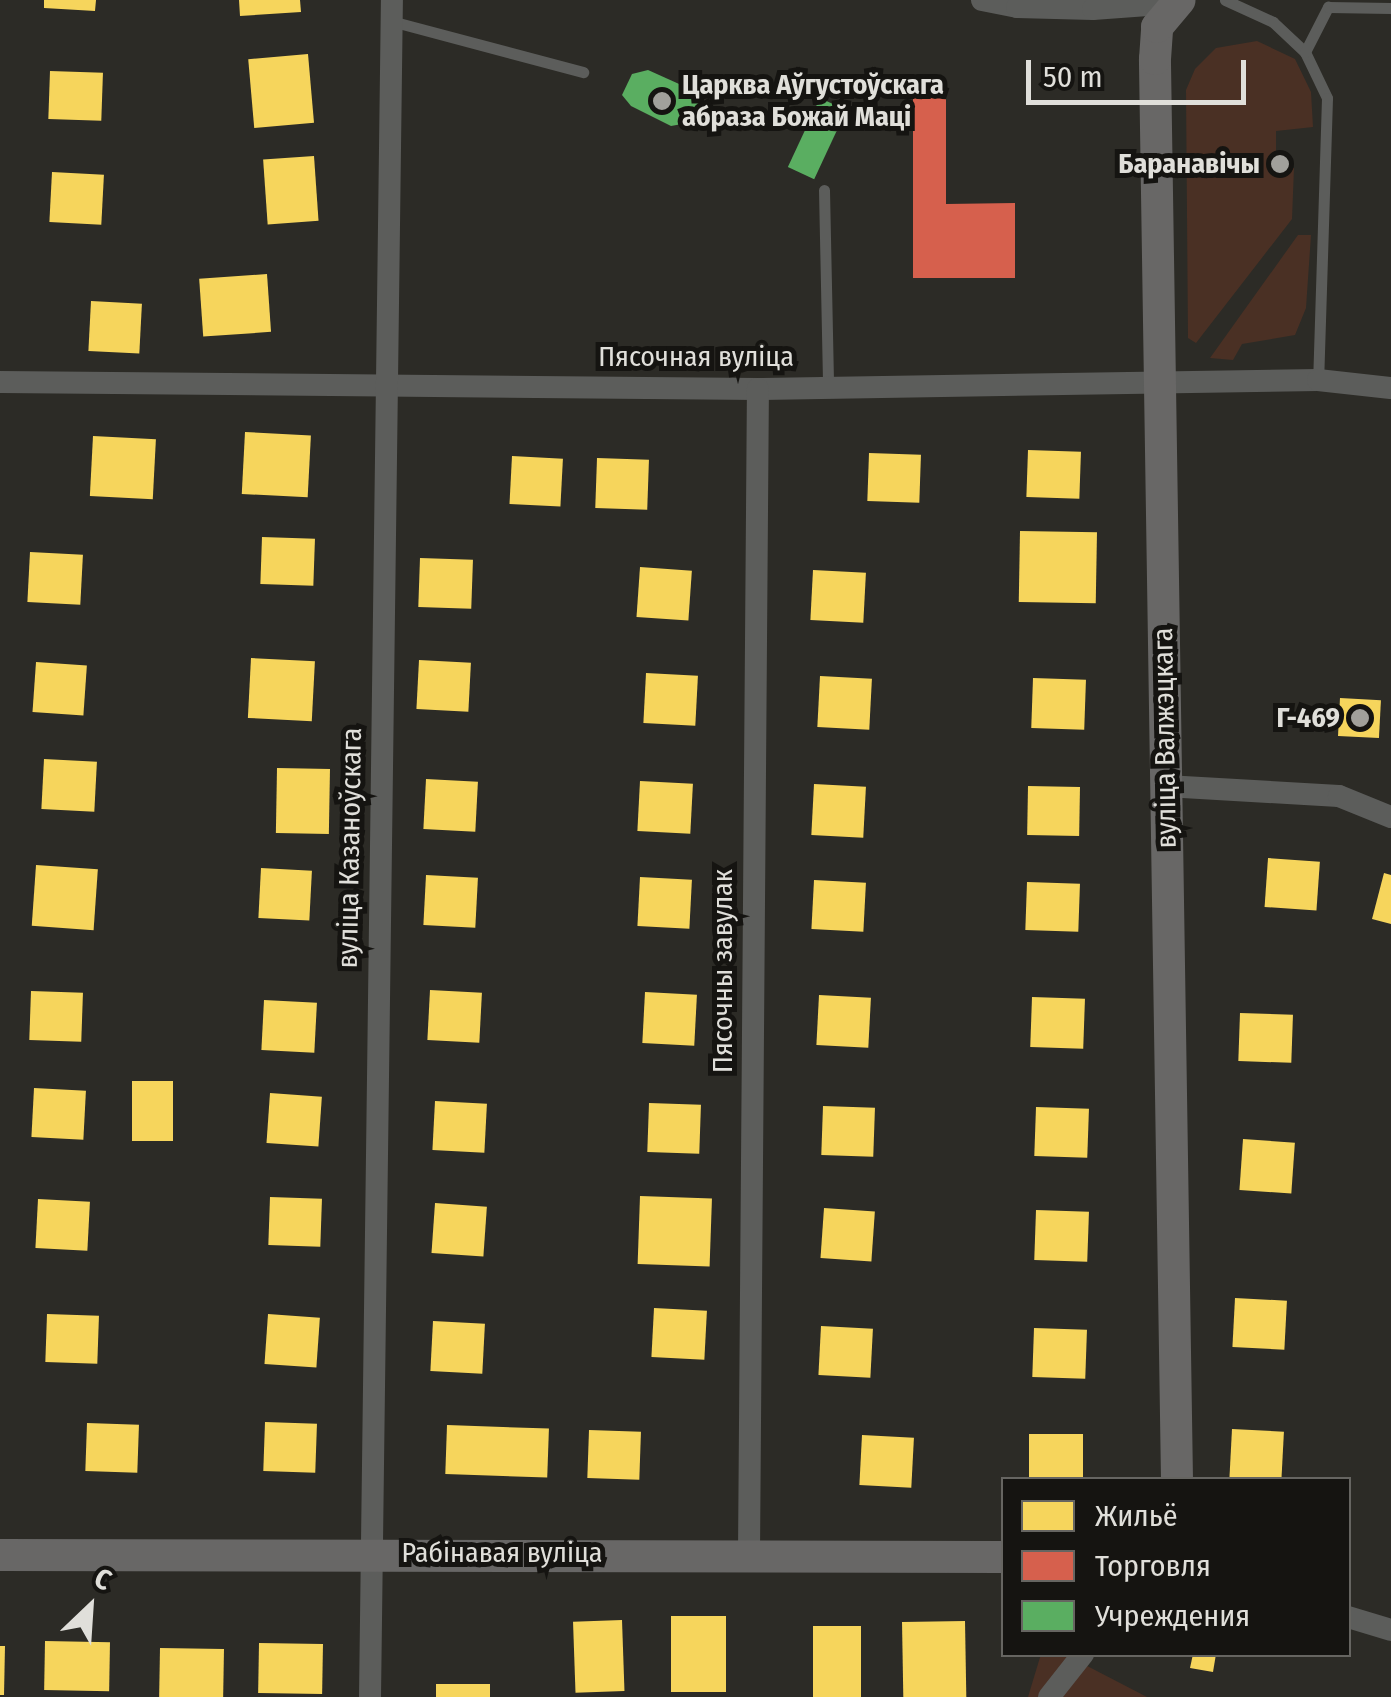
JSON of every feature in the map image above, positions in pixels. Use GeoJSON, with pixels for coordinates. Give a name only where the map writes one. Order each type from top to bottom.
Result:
{"type":"FeatureCollection","features":[{"type":"Feature","properties":{"kind":"street"},"geometry":{"type":"LineString","coordinates":[[982,0],[1017,7],[1093,9],[1181,1]]}},
{"type":"Feature","properties":{"kind":"street","name":"вуліца Валжэцкага"},"geometry":{"type":"LineString","coordinates":[[1177,1477],[1155,58],[1157,27],[1181,1]]}},
{"type":"Feature","properties":{"kind":"street","name":"вуліца Казаноўскага"},"geometry":{"type":"LineString","coordinates":[[370,1697],[391,10]]}},
{"type":"Feature","properties":{"kind":"street","name":"Пясочная вуліца"},"geometry":{"type":"LineString","coordinates":[[0,382],[758,389],[1318,380],[1391,388]]}},
{"type":"Feature","properties":{"kind":"street","name":"Пясочны завулак"},"geometry":{"type":"LineString","coordinates":[[749,1553],[758,389]]}},
{"type":"Feature","properties":{"kind":"street"},"geometry":{"type":"LineString","coordinates":[[1166,786],[1340,796],[1391,817]]}},
{"type":"Feature","properties":{"kind":"street","name":"Рабінавая вуліца"},"geometry":{"type":"LineString","coordinates":[[0,1555],[749,1553],[1001,1557]]}},
{"type":"Feature","properties":{"kind":"street"},"geometry":{"type":"LineString","coordinates":[[1351,1619],[1391,1630]]}},
{"type":"Feature","properties":{"kind":"street"},"geometry":{"type":"LineString","coordinates":[[1049,1697],[1081,1657]]}},
{"type":"Feature","properties":{"kind":"lane"},"geometry":{"type":"LineString","coordinates":[[1225,0],[1272,22],[1304,52],[1327,98],[1318,380]]}},
{"type":"Feature","properties":{"kind":"lane"},"geometry":{"type":"LineString","coordinates":[[1304,52],[1328,8],[1391,8]]}},
{"type":"Feature","properties":{"kind":"lane"},"geometry":{"type":"LineString","coordinates":[[391,10],[584,72]]}},
{"type":"Feature","properties":{"kind":"lane"},"geometry":{"type":"LineString","coordinates":[[824,190],[828,388]]}},
{"type":"Feature","properties":{"kind":"shaded area"},"geometry":{"type":"Polygon","coordinates":[[[1257,41],[1295,59],[1311,92],[1313,127],[1276,131],[1276,169],[1294,168],[1292,219],[1196,343],[1188,338],[1186,90],[1195,69],[1216,48],[1257,41]]]}},
{"type":"Feature","properties":{"kind":"shaded area"},"geometry":{"type":"Polygon","coordinates":[[[1298,235],[1311,235],[1306,308],[1295,335],[1242,344],[1233,360],[1210,358],[1298,235]]]}},
{"type":"Feature","properties":{"kind":"shaded area"},"geometry":{"type":"Polygon","coordinates":[[[1040,1657],[1070,1657],[1147,1697],[1028,1697],[1040,1657]]]}},
{"type":"Feature","properties":{"kind":"building: Жильё"},"geometry":{"type":"Polygon","coordinates":[[[44,0],[96,0],[95,11],[44,8],[44,0]]]}},
{"type":"Feature","properties":{"kind":"building: Жильё"},"geometry":{"type":"Polygon","coordinates":[[[239,0],[300,0],[301,12],[240,16],[239,0]]]}},
{"type":"Feature","properties":{"kind":"building: Жильё"},"geometry":{"type":"Polygon","coordinates":[[[308,54],[314,123],[254,128],[248,59],[308,54]]]}},
{"type":"Feature","properties":{"kind":"building: Жильё"},"geometry":{"type":"Polygon","coordinates":[[[50,71],[103,73],[101,121],[48,119],[50,71]]]}},
{"type":"Feature","properties":{"kind":"building: Жильё"},"geometry":{"type":"Polygon","coordinates":[[[314,156],[319,221],[268,224],[263,160],[314,156]]]}},
{"type":"Feature","properties":{"kind":"building: Жильё"},"geometry":{"type":"Polygon","coordinates":[[[52,172],[104,175],[101,225],[49,222],[52,172]]]}},
{"type":"Feature","properties":{"kind":"building: Жильё"},"geometry":{"type":"Polygon","coordinates":[[[267,274],[271,332],[203,337],[199,279],[267,274]]]}},
{"type":"Feature","properties":{"kind":"building: Жильё"},"geometry":{"type":"Polygon","coordinates":[[[91,301],[142,304],[139,354],[88,351],[91,301]]]}},
{"type":"Feature","properties":{"kind":"building: Жильё"},"geometry":{"type":"Polygon","coordinates":[[[245,432],[311,435],[308,497],[242,494],[245,432]]]}},
{"type":"Feature","properties":{"kind":"building: Жильё"},"geometry":{"type":"Polygon","coordinates":[[[93,436],[156,439],[153,499],[90,496],[93,436]]]}},
{"type":"Feature","properties":{"kind":"building: Жильё"},"geometry":{"type":"Polygon","coordinates":[[[1028,450],[1081,452],[1079,499],[1026,497],[1028,450]]]}},
{"type":"Feature","properties":{"kind":"building: Жильё"},"geometry":{"type":"Polygon","coordinates":[[[869,453],[921,455],[919,503],[867,501],[869,453]]]}},
{"type":"Feature","properties":{"kind":"building: Жильё"},"geometry":{"type":"Polygon","coordinates":[[[512,456],[563,459],[560,507],[509,504],[512,456]]]}},
{"type":"Feature","properties":{"kind":"building: Жильё"},"geometry":{"type":"Polygon","coordinates":[[[597,458],[649,460],[647,510],[595,508],[597,458]]]}},
{"type":"Feature","properties":{"kind":"building: Жильё"},"geometry":{"type":"Polygon","coordinates":[[[1020,531],[1097,532],[1096,603],[1019,602],[1020,531]]]}},
{"type":"Feature","properties":{"kind":"building: Жильё"},"geometry":{"type":"Polygon","coordinates":[[[262,537],[315,539],[313,586],[260,584],[262,537]]]}},
{"type":"Feature","properties":{"kind":"building: Жильё"},"geometry":{"type":"Polygon","coordinates":[[[30,552],[83,555],[80,605],[27,602],[30,552]]]}},
{"type":"Feature","properties":{"kind":"building: Жильё"},"geometry":{"type":"Polygon","coordinates":[[[420,558],[473,560],[471,609],[418,607],[420,558]]]}},
{"type":"Feature","properties":{"kind":"building: Жильё"},"geometry":{"type":"Polygon","coordinates":[[[640,567],[692,571],[688,621],[637,617],[640,567]]]}},
{"type":"Feature","properties":{"kind":"building: Жильё"},"geometry":{"type":"Polygon","coordinates":[[[813,570],[866,573],[863,623],[810,620],[813,570]]]}},
{"type":"Feature","properties":{"kind":"building: Жильё"},"geometry":{"type":"Polygon","coordinates":[[[251,658],[315,661],[312,721],[248,718],[251,658]]]}},
{"type":"Feature","properties":{"kind":"building: Жильё"},"geometry":{"type":"Polygon","coordinates":[[[419,660],[471,663],[468,712],[416,709],[419,660]]]}},
{"type":"Feature","properties":{"kind":"building: Жильё"},"geometry":{"type":"Polygon","coordinates":[[[36,662],[87,666],[83,715],[33,712],[36,662]]]}},
{"type":"Feature","properties":{"kind":"building: Жильё"},"geometry":{"type":"Polygon","coordinates":[[[646,673],[698,676],[695,726],[643,723],[646,673]]]}},
{"type":"Feature","properties":{"kind":"building: Жильё"},"geometry":{"type":"Polygon","coordinates":[[[820,676],[872,679],[869,730],[817,727],[820,676]]]}},
{"type":"Feature","properties":{"kind":"building: Жильё"},"geometry":{"type":"Polygon","coordinates":[[[1033,678],[1086,680],[1084,730],[1031,728],[1033,678]]]}},
{"type":"Feature","properties":{"kind":"building: Жильё","name":"Г-469"},"geometry":{"type":"Polygon","coordinates":[[[1340,698],[1381,700],[1379,738],[1338,736],[1340,698]]]}},
{"type":"Feature","properties":{"kind":"building: Жильё"},"geometry":{"type":"Polygon","coordinates":[[[44,759],[97,762],[94,812],[41,809],[44,759]]]}},
{"type":"Feature","properties":{"kind":"building: Жильё"},"geometry":{"type":"Polygon","coordinates":[[[277,768],[330,769],[329,834],[276,833],[277,768]]]}},
{"type":"Feature","properties":{"kind":"building: Жильё"},"geometry":{"type":"Polygon","coordinates":[[[426,779],[478,782],[475,832],[423,829],[426,779]]]}},
{"type":"Feature","properties":{"kind":"building: Жильё"},"geometry":{"type":"Polygon","coordinates":[[[640,781],[693,784],[690,834],[637,831],[640,781]]]}},
{"type":"Feature","properties":{"kind":"building: Жильё"},"geometry":{"type":"Polygon","coordinates":[[[814,784],[866,787],[863,838],[811,835],[814,784]]]}},
{"type":"Feature","properties":{"kind":"building: Жильё"},"geometry":{"type":"Polygon","coordinates":[[[1028,786],[1080,787],[1079,836],[1027,835],[1028,786]]]}},
{"type":"Feature","properties":{"kind":"building: Жильё"},"geometry":{"type":"Polygon","coordinates":[[[1268,858],[1320,862],[1316,911],[1265,907],[1268,858]]]}},
{"type":"Feature","properties":{"kind":"building: Жильё"},"geometry":{"type":"Polygon","coordinates":[[[36,865],[98,869],[94,930],[32,926],[36,865]]]}},
{"type":"Feature","properties":{"kind":"building: Жильё"},"geometry":{"type":"Polygon","coordinates":[[[261,868],[312,871],[309,921],[258,918],[261,868]]]}},
{"type":"Feature","properties":{"kind":"building: Жильё"},"geometry":{"type":"Polygon","coordinates":[[[1384,873],[1391,875],[1391,924],[1372,919],[1384,873]]]}},
{"type":"Feature","properties":{"kind":"building: Жильё"},"geometry":{"type":"Polygon","coordinates":[[[426,875],[478,878],[475,928],[423,925],[426,875]]]}},
{"type":"Feature","properties":{"kind":"building: Жильё"},"geometry":{"type":"Polygon","coordinates":[[[640,877],[692,880],[689,929],[637,926],[640,877]]]}},
{"type":"Feature","properties":{"kind":"building: Жильё"},"geometry":{"type":"Polygon","coordinates":[[[814,880],[866,883],[863,932],[811,929],[814,880]]]}},
{"type":"Feature","properties":{"kind":"building: Жильё"},"geometry":{"type":"Polygon","coordinates":[[[1027,882],[1080,884],[1078,932],[1025,930],[1027,882]]]}},
{"type":"Feature","properties":{"kind":"building: Жильё"},"geometry":{"type":"Polygon","coordinates":[[[430,990],[482,993],[479,1043],[427,1040],[430,990]]]}},
{"type":"Feature","properties":{"kind":"building: Жильё"},"geometry":{"type":"Polygon","coordinates":[[[31,991],[83,993],[81,1042],[29,1040],[31,991]]]}},
{"type":"Feature","properties":{"kind":"building: Жильё"},"geometry":{"type":"Polygon","coordinates":[[[645,992],[697,995],[694,1046],[642,1043],[645,992]]]}},
{"type":"Feature","properties":{"kind":"building: Жильё"},"geometry":{"type":"Polygon","coordinates":[[[819,995],[871,998],[868,1048],[816,1045],[819,995]]]}},
{"type":"Feature","properties":{"kind":"building: Жильё"},"geometry":{"type":"Polygon","coordinates":[[[1032,997],[1085,999],[1083,1049],[1030,1047],[1032,997]]]}},
{"type":"Feature","properties":{"kind":"building: Жильё"},"geometry":{"type":"Polygon","coordinates":[[[264,1000],[317,1003],[314,1053],[261,1050],[264,1000]]]}},
{"type":"Feature","properties":{"kind":"building: Жильё"},"geometry":{"type":"Polygon","coordinates":[[[1240,1013],[1293,1015],[1291,1063],[1238,1061],[1240,1013]]]}},
{"type":"Feature","properties":{"kind":"building: Жильё"},"geometry":{"type":"Polygon","coordinates":[[[132,1081],[173,1081],[173,1141],[132,1141],[132,1081]]]}},
{"type":"Feature","properties":{"kind":"building: Жильё"},"geometry":{"type":"Polygon","coordinates":[[[34,1088],[86,1091],[83,1140],[31,1137],[34,1088]]]}},
{"type":"Feature","properties":{"kind":"building: Жильё"},"geometry":{"type":"Polygon","coordinates":[[[270,1093],[322,1097],[318,1147],[267,1143],[270,1093]]]}},
{"type":"Feature","properties":{"kind":"building: Жильё"},"geometry":{"type":"Polygon","coordinates":[[[435,1101],[487,1104],[484,1153],[432,1150],[435,1101]]]}},
{"type":"Feature","properties":{"kind":"building: Жильё"},"geometry":{"type":"Polygon","coordinates":[[[649,1103],[701,1105],[699,1154],[647,1152],[649,1103]]]}},
{"type":"Feature","properties":{"kind":"building: Жильё"},"geometry":{"type":"Polygon","coordinates":[[[823,1106],[875,1108],[873,1157],[821,1155],[823,1106]]]}},
{"type":"Feature","properties":{"kind":"building: Жильё"},"geometry":{"type":"Polygon","coordinates":[[[1036,1107],[1089,1109],[1087,1158],[1034,1156],[1036,1107]]]}},
{"type":"Feature","properties":{"kind":"building: Жильё"},"geometry":{"type":"Polygon","coordinates":[[[1243,1139],[1295,1143],[1291,1194],[1239,1190],[1243,1139]]]}},
{"type":"Feature","properties":{"kind":"building: Жильё"},"geometry":{"type":"Polygon","coordinates":[[[640,1196],[712,1199],[710,1266],[638,1264],[640,1196]]]}},
{"type":"Feature","properties":{"kind":"building: Жильё"},"geometry":{"type":"Polygon","coordinates":[[[270,1197],[322,1199],[320,1247],[268,1245],[270,1197]]]}},
{"type":"Feature","properties":{"kind":"building: Жильё"},"geometry":{"type":"Polygon","coordinates":[[[38,1199],[90,1202],[87,1251],[35,1248],[38,1199]]]}},
{"type":"Feature","properties":{"kind":"building: Жильё"},"geometry":{"type":"Polygon","coordinates":[[[435,1203],[487,1207],[483,1257],[432,1253],[435,1203]]]}},
{"type":"Feature","properties":{"kind":"building: Жильё"},"geometry":{"type":"Polygon","coordinates":[[[824,1208],[875,1212],[871,1261],[821,1258],[824,1208]]]}},
{"type":"Feature","properties":{"kind":"building: Жильё"},"geometry":{"type":"Polygon","coordinates":[[[1036,1210],[1089,1212],[1087,1262],[1034,1260],[1036,1210]]]}},
{"type":"Feature","properties":{"kind":"building: Жильё"},"geometry":{"type":"Polygon","coordinates":[[[1235,1298],[1287,1301],[1284,1350],[1232,1347],[1235,1298]]]}},
{"type":"Feature","properties":{"kind":"building: Жильё"},"geometry":{"type":"Polygon","coordinates":[[[654,1308],[707,1311],[704,1360],[651,1357],[654,1308]]]}},
{"type":"Feature","properties":{"kind":"building: Жильё"},"geometry":{"type":"Polygon","coordinates":[[[47,1314],[99,1316],[97,1364],[45,1362],[47,1314]]]}},
{"type":"Feature","properties":{"kind":"building: Жильё"},"geometry":{"type":"Polygon","coordinates":[[[268,1314],[320,1318],[316,1368],[265,1364],[268,1314]]]}},
{"type":"Feature","properties":{"kind":"building: Жильё"},"geometry":{"type":"Polygon","coordinates":[[[433,1321],[485,1324],[482,1374],[430,1371],[433,1321]]]}},
{"type":"Feature","properties":{"kind":"building: Жильё"},"geometry":{"type":"Polygon","coordinates":[[[821,1326],[873,1329],[870,1378],[818,1375],[821,1326]]]}},
{"type":"Feature","properties":{"kind":"building: Жильё"},"geometry":{"type":"Polygon","coordinates":[[[1034,1328],[1087,1330],[1085,1379],[1032,1377],[1034,1328]]]}},
{"type":"Feature","properties":{"kind":"building: Жильё"},"geometry":{"type":"Polygon","coordinates":[[[265,1422],[317,1424],[315,1473],[263,1471],[265,1422]]]}},
{"type":"Feature","properties":{"kind":"building: Жильё"},"geometry":{"type":"Polygon","coordinates":[[[87,1423],[139,1425],[137,1473],[85,1471],[87,1423]]]}},
{"type":"Feature","properties":{"kind":"building: Жильё"},"geometry":{"type":"Polygon","coordinates":[[[447,1425],[549,1429],[547,1478],[445,1474],[447,1425]]]}},
{"type":"Feature","properties":{"kind":"building: Жильё"},"geometry":{"type":"Polygon","coordinates":[[[1232,1429],[1284,1432],[1282,1477],[1229,1477],[1232,1429]]]}},
{"type":"Feature","properties":{"kind":"building: Жильё"},"geometry":{"type":"Polygon","coordinates":[[[589,1430],[641,1432],[639,1480],[587,1478],[589,1430]]]}},
{"type":"Feature","properties":{"kind":"building: Жильё"},"geometry":{"type":"Polygon","coordinates":[[[1029,1434],[1083,1434],[1083,1477],[1029,1477],[1029,1434]]]}},
{"type":"Feature","properties":{"kind":"building: Жильё"},"geometry":{"type":"Polygon","coordinates":[[[862,1435],[914,1438],[911,1488],[859,1485],[862,1435]]]}},
{"type":"Feature","properties":{"kind":"building: Жильё"},"geometry":{"type":"Polygon","coordinates":[[[671,1616],[726,1616],[726,1692],[671,1692],[671,1616]]]}},
{"type":"Feature","properties":{"kind":"building: Жильё"},"geometry":{"type":"Polygon","coordinates":[[[622,1620],[624,1691],[576,1693],[573,1622],[622,1620]]]}},
{"type":"Feature","properties":{"kind":"building: Жильё"},"geometry":{"type":"Polygon","coordinates":[[[965,1621],[966,1697],[903,1697],[902,1622],[965,1621]]]}},
{"type":"Feature","properties":{"kind":"building: Жильё"},"geometry":{"type":"Polygon","coordinates":[[[813,1626],[861,1626],[861,1697],[813,1697],[813,1626]]]}},
{"type":"Feature","properties":{"kind":"building: Жильё"},"geometry":{"type":"Polygon","coordinates":[[[45,1641],[110,1642],[109,1691],[44,1690],[45,1641]]]}},
{"type":"Feature","properties":{"kind":"building: Жильё"},"geometry":{"type":"Polygon","coordinates":[[[259,1643],[323,1644],[322,1694],[258,1693],[259,1643]]]}},
{"type":"Feature","properties":{"kind":"building: Жильё"},"geometry":{"type":"Polygon","coordinates":[[[0,1646],[5,1646],[4,1695],[0,1695],[0,1646]]]}},
{"type":"Feature","properties":{"kind":"building: Жильё"},"geometry":{"type":"Polygon","coordinates":[[[160,1648],[224,1649],[223,1697],[159,1697],[160,1648]]]}},
{"type":"Feature","properties":{"kind":"building: Жильё"},"geometry":{"type":"Polygon","coordinates":[[[1192,1657],[1216,1657],[1213,1672],[1190,1668],[1192,1657]]]}},
{"type":"Feature","properties":{"kind":"building: Жильё"},"geometry":{"type":"Polygon","coordinates":[[[436,1684],[490,1684],[490,1697],[436,1697],[436,1684]]]}},
{"type":"Feature","properties":{"kind":"building: Торговля"},"geometry":{"type":"Polygon","coordinates":[[[913,87],[946,87],[946,204],[1015,203],[1015,278],[913,278],[913,87]]]}},
{"type":"Feature","properties":{"kind":"building: Учреждения","name":"Царква Аўгустоўскага абраза Божай Маці"},"geometry":{"type":"Polygon","coordinates":[[[648,70],[688,88],[701,107],[693,122],[671,126],[631,106],[622,95],[632,74],[648,70]]]}},
{"type":"Feature","properties":{"kind":"building: Учреждения"},"geometry":{"type":"Polygon","coordinates":[[[820,98],[846,110],[814,179],[788,167],[820,98]]]}},
{"type":"Feature","properties":{"kind":"place","name":"Царква Аўгустоўскага абраза Божай Маці"},"geometry":{"type":"Point","coordinates":[662,101]}},
{"type":"Feature","properties":{"kind":"place","name":"Баранавічы"},"geometry":{"type":"Point","coordinates":[1280,164]}},
{"type":"Feature","properties":{"kind":"place","name":"Г-469"},"geometry":{"type":"Point","coordinates":[1360,718]}}]}
